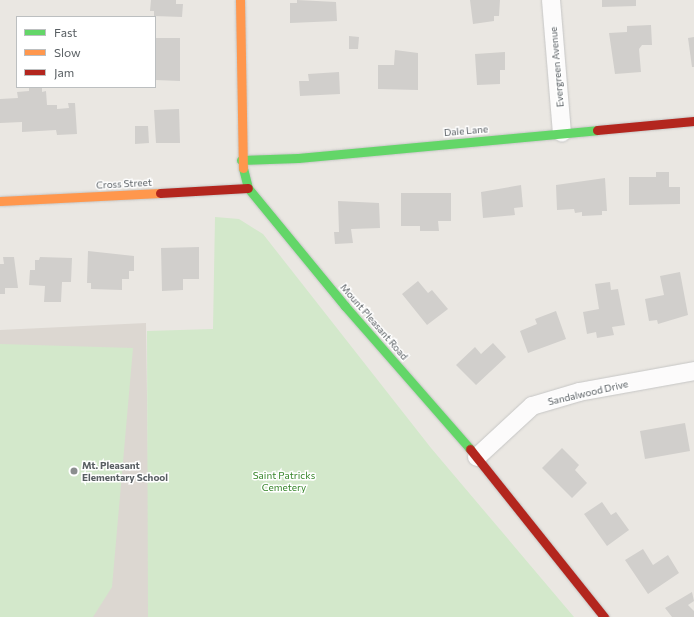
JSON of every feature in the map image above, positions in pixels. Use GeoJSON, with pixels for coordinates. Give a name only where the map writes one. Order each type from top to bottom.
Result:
{"type":"FeatureCollection","features":[{"type":"Feature","properties":{"kind":"street","name":"Mount Pleasant Road"},"geometry":{"type":"LineString","coordinates":[[240,0],[240,160],[248,188],[345,306],[477,457],[604,617]]}},
{"type":"Feature","properties":{"kind":"street","name":"Evergreen Avenue"},"geometry":{"type":"LineString","coordinates":[[551,0],[562,133]]}},
{"type":"Feature","properties":{"kind":"street","name":"Dale Lane"},"geometry":{"type":"LineString","coordinates":[[240,160],[298,158],[694,121]]}},
{"type":"Feature","properties":{"kind":"street","name":"Cross Street"},"geometry":{"type":"LineString","coordinates":[[0,201],[248,188]]}},
{"type":"Feature","properties":{"kind":"street","name":"Sandalwood Drive"},"geometry":{"type":"LineString","coordinates":[[477,457],[532,406],[579,392],[694,371]]}},
{"type":"Feature","properties":{"kind":"shaded area","name":"Mt. Pleasant Elementary School"},"geometry":{"type":"Polygon","coordinates":[[[146,323],[150,612],[160,617],[0,617],[0,330],[146,323]]]}},
{"type":"Feature","properties":{"kind":"green space","name":"Saint Patricks Cemetery"},"geometry":{"type":"Polygon","coordinates":[[[215,217],[239,219],[263,234],[431,448],[574,617],[148,617],[147,331],[213,329],[215,217]]]}},
{"type":"Feature","properties":{"kind":"green space","name":"Mt. Pleasant Elementary School"},"geometry":{"type":"Polygon","coordinates":[[[0,344],[133,348],[112,587],[93,617],[0,617],[0,344]]]}},
{"type":"Feature","properties":{"kind":"building"},"geometry":{"type":"Polygon","coordinates":[[[151,0],[176,0],[176,4],[183,4],[182,17],[154,16],[154,11],[150,11],[151,0]]]}},
{"type":"Feature","properties":{"kind":"building"},"geometry":{"type":"Polygon","coordinates":[[[297,0],[336,2],[337,21],[290,23],[290,3],[297,3],[297,0]]]}},
{"type":"Feature","properties":{"kind":"building"},"geometry":{"type":"Polygon","coordinates":[[[470,0],[500,0],[499,16],[494,16],[494,21],[473,24],[470,0]]]}},
{"type":"Feature","properties":{"kind":"building"},"geometry":{"type":"Polygon","coordinates":[[[602,0],[636,0],[636,6],[602,7],[602,0]]]}},
{"type":"Feature","properties":{"kind":"building"},"geometry":{"type":"Polygon","coordinates":[[[651,25],[652,45],[642,45],[639,49],[641,72],[615,74],[609,33],[627,32],[627,26],[651,25]]]}},
{"type":"Feature","properties":{"kind":"building"},"geometry":{"type":"Polygon","coordinates":[[[349,36],[359,37],[358,49],[349,49],[349,36]]]}},
{"type":"Feature","properties":{"kind":"building"},"geometry":{"type":"Polygon","coordinates":[[[694,37],[694,67],[692,67],[688,38],[694,37]]]}},
{"type":"Feature","properties":{"kind":"building"},"geometry":{"type":"Polygon","coordinates":[[[156,38],[180,38],[180,81],[156,80],[156,38]]]}},
{"type":"Feature","properties":{"kind":"building"},"geometry":{"type":"Polygon","coordinates":[[[395,50],[418,53],[418,90],[378,89],[378,65],[394,65],[395,50]]]}},
{"type":"Feature","properties":{"kind":"building"},"geometry":{"type":"Polygon","coordinates":[[[505,52],[505,70],[500,70],[500,84],[477,85],[475,54],[505,52]]]}},
{"type":"Feature","properties":{"kind":"building"},"geometry":{"type":"Polygon","coordinates":[[[339,72],[340,94],[300,96],[299,81],[309,81],[308,74],[339,72]]]}},
{"type":"Feature","properties":{"kind":"building"},"geometry":{"type":"Polygon","coordinates":[[[29,88],[42,88],[42,92],[46,91],[47,105],[57,105],[57,109],[69,108],[68,103],[75,103],[77,134],[57,135],[56,130],[22,132],[22,122],[0,123],[0,99],[18,98],[17,92],[29,91],[29,88]]]}},
{"type":"Feature","properties":{"kind":"building"},"geometry":{"type":"Polygon","coordinates":[[[179,109],[180,143],[156,143],[154,110],[179,109]]]}},
{"type":"Feature","properties":{"kind":"building"},"geometry":{"type":"Polygon","coordinates":[[[135,126],[148,126],[149,143],[135,144],[135,126]]]}},
{"type":"Feature","properties":{"kind":"building"},"geometry":{"type":"Polygon","coordinates":[[[656,172],[669,172],[669,187],[680,187],[680,204],[629,205],[629,177],[656,177],[656,172]]]}},
{"type":"Feature","properties":{"kind":"building"},"geometry":{"type":"Polygon","coordinates":[[[605,178],[607,211],[602,211],[602,215],[582,216],[582,212],[575,213],[574,209],[557,210],[556,185],[605,178]]]}},
{"type":"Feature","properties":{"kind":"building"},"geometry":{"type":"Polygon","coordinates":[[[521,185],[523,207],[514,208],[515,215],[483,218],[481,192],[521,185]]]}},
{"type":"Feature","properties":{"kind":"building"},"geometry":{"type":"Polygon","coordinates":[[[401,193],[451,193],[451,221],[438,221],[439,231],[420,231],[420,226],[401,226],[401,193]]]}},
{"type":"Feature","properties":{"kind":"building"},"geometry":{"type":"Polygon","coordinates":[[[338,201],[379,203],[380,228],[351,229],[353,243],[335,244],[334,232],[339,232],[338,201]]]}},
{"type":"Feature","properties":{"kind":"building"},"geometry":{"type":"Polygon","coordinates":[[[199,247],[199,279],[183,279],[183,290],[162,291],[161,248],[199,247]]]}},
{"type":"Feature","properties":{"kind":"building"},"geometry":{"type":"Polygon","coordinates":[[[88,251],[134,256],[134,271],[129,271],[129,279],[122,279],[122,290],[91,289],[91,283],[87,283],[88,251]]]}},
{"type":"Feature","properties":{"kind":"building"},"geometry":{"type":"Polygon","coordinates":[[[3,257],[14,257],[18,288],[5,288],[5,294],[0,294],[0,264],[4,264],[3,257]]]}},
{"type":"Feature","properties":{"kind":"building"},"geometry":{"type":"Polygon","coordinates":[[[40,257],[72,258],[71,282],[62,282],[61,302],[44,302],[45,286],[29,285],[30,270],[35,270],[35,260],[39,260],[40,257]]]}},
{"type":"Feature","properties":{"kind":"building"},"geometry":{"type":"Polygon","coordinates":[[[680,272],[688,315],[658,324],[657,320],[649,321],[645,299],[664,295],[660,276],[680,272]]]}},
{"type":"Feature","properties":{"kind":"building"},"geometry":{"type":"Polygon","coordinates":[[[418,281],[428,293],[432,290],[448,309],[427,325],[402,294],[418,281]]]}},
{"type":"Feature","properties":{"kind":"building"},"geometry":{"type":"Polygon","coordinates":[[[610,282],[611,290],[618,289],[625,325],[612,327],[614,335],[597,338],[596,332],[587,334],[583,312],[599,309],[595,284],[610,282]]]}},
{"type":"Feature","properties":{"kind":"building"},"geometry":{"type":"Polygon","coordinates":[[[556,311],[566,339],[528,353],[520,331],[537,324],[535,319],[556,311]]]}},
{"type":"Feature","properties":{"kind":"building"},"geometry":{"type":"Polygon","coordinates":[[[493,343],[506,357],[476,385],[456,365],[475,347],[481,354],[493,343]]]}},
{"type":"Feature","properties":{"kind":"building"},"geometry":{"type":"Polygon","coordinates":[[[685,423],[690,451],[645,459],[640,431],[685,423]]]}},
{"type":"Feature","properties":{"kind":"building"},"geometry":{"type":"Polygon","coordinates":[[[562,448],[579,465],[575,470],[587,483],[572,498],[542,468],[562,448]]]}},
{"type":"Feature","properties":{"kind":"building"},"geometry":{"type":"Polygon","coordinates":[[[602,502],[611,515],[616,512],[629,530],[607,546],[584,514],[602,502]]]}},
{"type":"Feature","properties":{"kind":"building"},"geometry":{"type":"Polygon","coordinates":[[[643,549],[653,565],[668,555],[679,573],[648,594],[625,560],[643,549]]]}},
{"type":"Feature","properties":{"kind":"building"},"geometry":{"type":"Polygon","coordinates":[[[692,592],[694,601],[688,605],[694,611],[694,617],[672,617],[665,608],[692,592]]]}},
{"type":"Feature","properties":{"kind":"traffic: fast"},"geometry":{"type":"LineString","coordinates":[[241,160],[298,158],[597,130]]}},
{"type":"Feature","properties":{"kind":"traffic: fast"},"geometry":{"type":"LineString","coordinates":[[243,168],[248,188],[345,306],[470,449]]}},
{"type":"Feature","properties":{"kind":"traffic: slow"},"geometry":{"type":"LineString","coordinates":[[240,0],[243,168]]}},
{"type":"Feature","properties":{"kind":"traffic: slow"},"geometry":{"type":"LineString","coordinates":[[0,201],[160,193]]}},
{"type":"Feature","properties":{"kind":"traffic: jam"},"geometry":{"type":"LineString","coordinates":[[597,130],[694,121]]}},
{"type":"Feature","properties":{"kind":"traffic: jam"},"geometry":{"type":"LineString","coordinates":[[160,193],[248,188]]}},
{"type":"Feature","properties":{"kind":"traffic: jam"},"geometry":{"type":"LineString","coordinates":[[470,449],[604,617]]}},
{"type":"Feature","properties":{"kind":"place","name":"Mt. Pleasant Elementary School"},"geometry":{"type":"Point","coordinates":[74,471]}}]}
